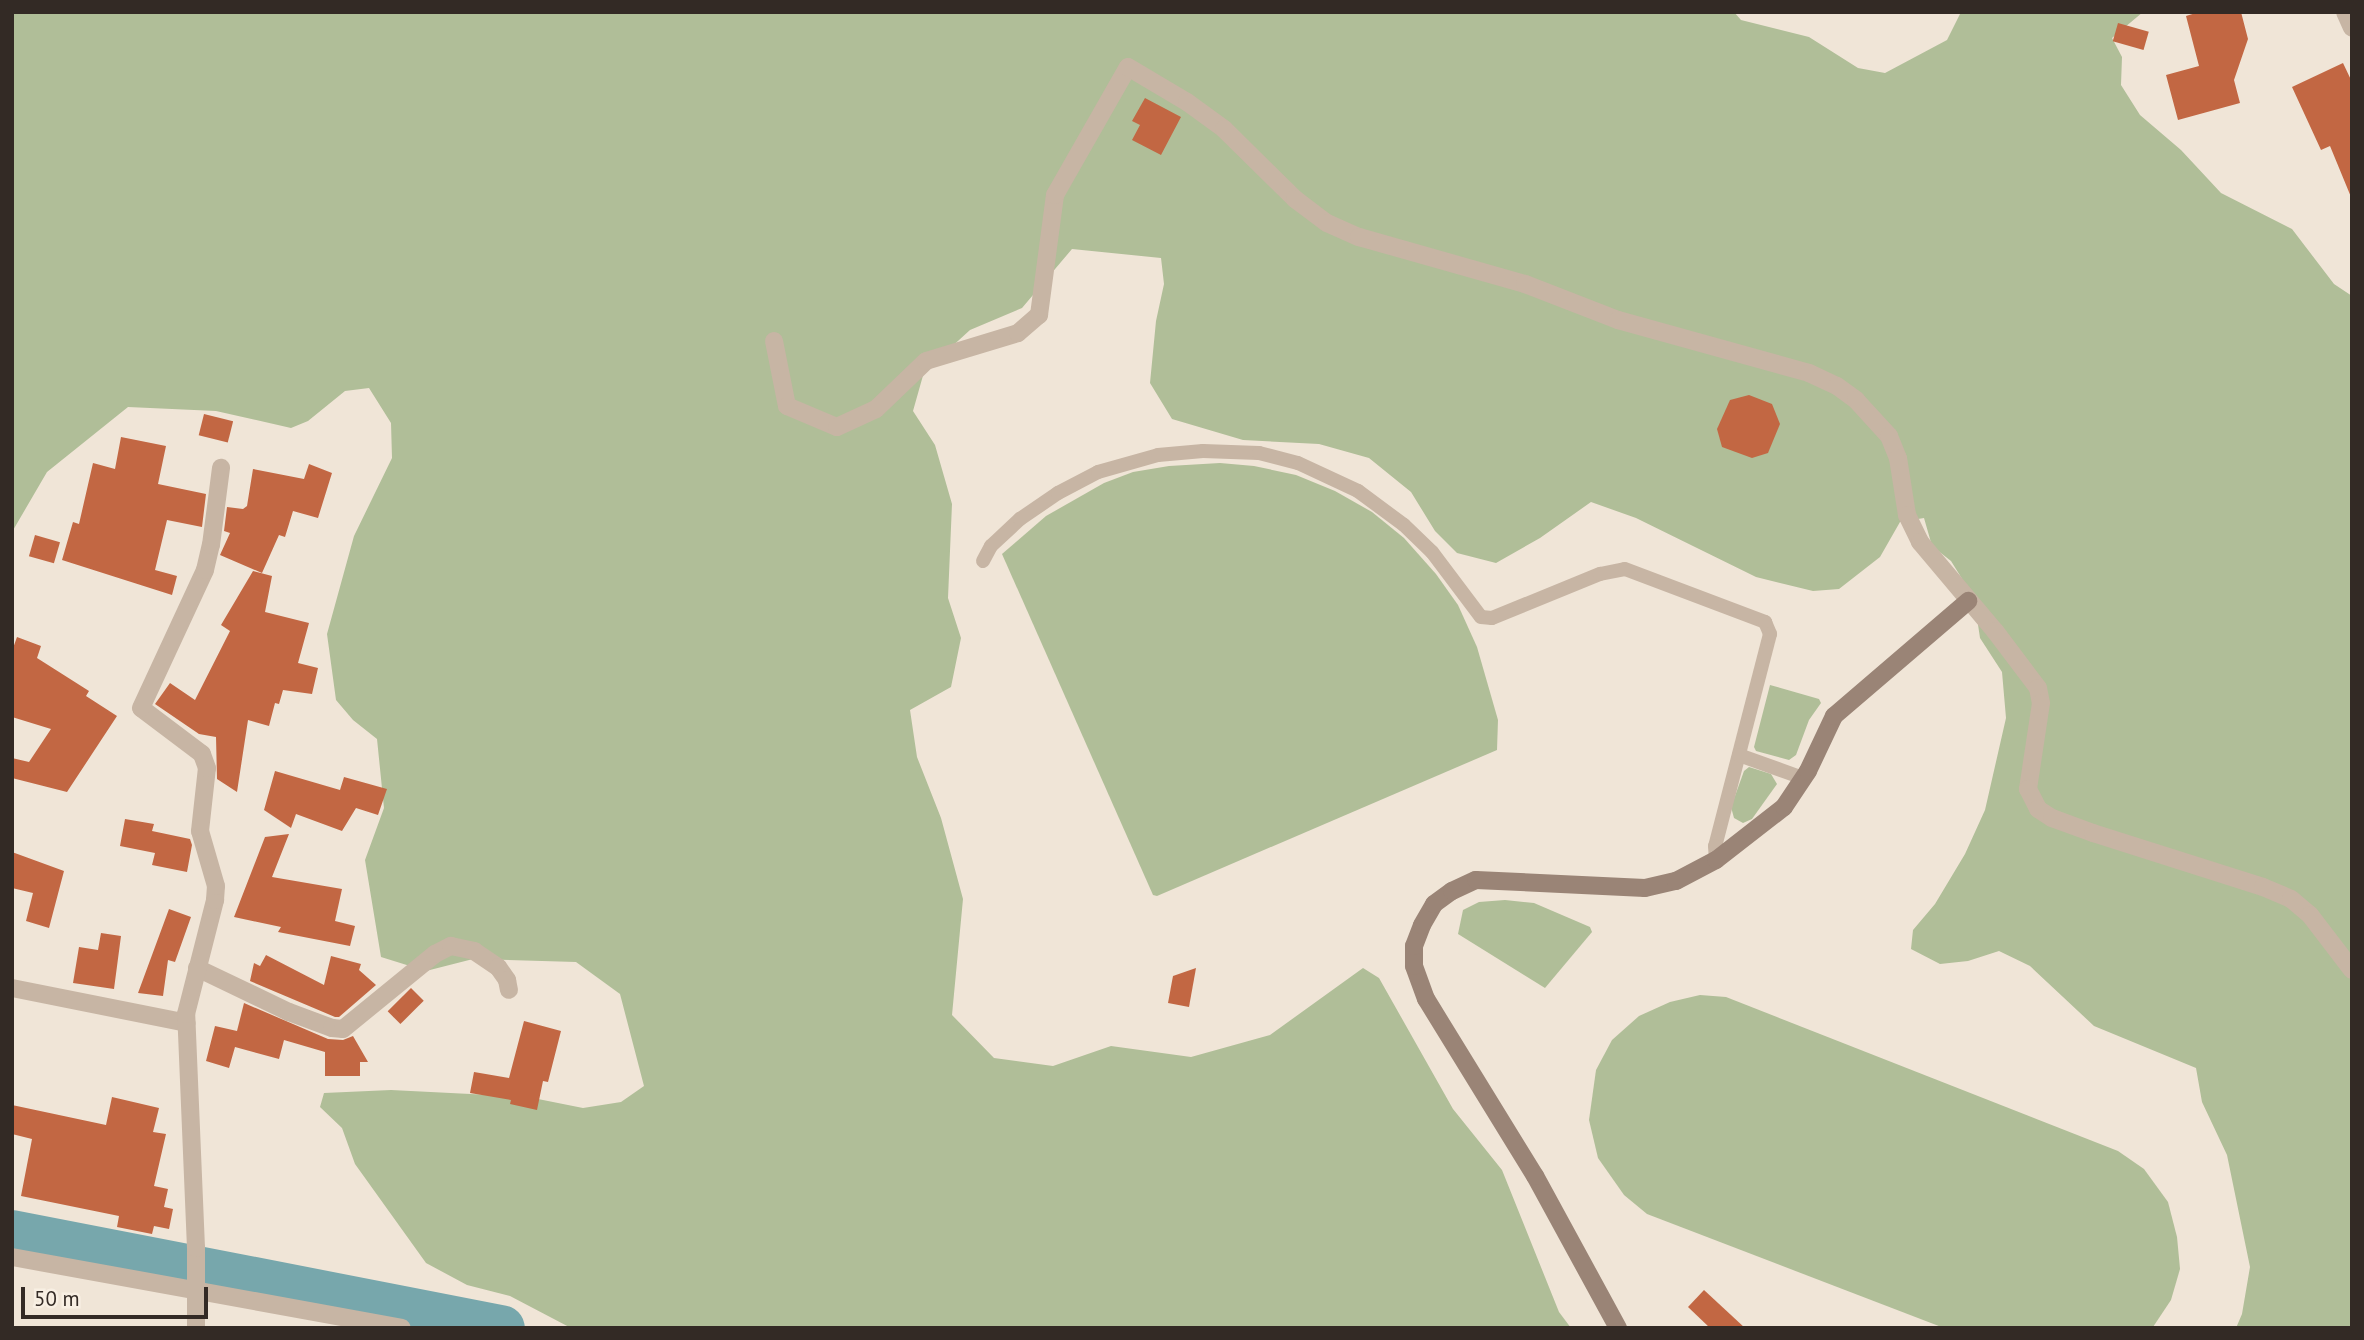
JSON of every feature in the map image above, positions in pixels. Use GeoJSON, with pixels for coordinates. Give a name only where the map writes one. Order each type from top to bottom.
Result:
{"type":"FeatureCollection","features":[{"type":"Feature","properties":{"kind":"street"},"geometry":{"type":"LineString","coordinates":[[2345,12],[2352,28]]}},
{"type":"Feature","properties":{"kind":"street"},"geometry":{"type":"LineString","coordinates":[[774,341],[787,406],[837,427],[876,409],[926,361],[1018,333],[1039,315],[1055,195],[1128,67],[1187,102],[1224,128],[1295,199],[1327,223],[1359,236],[1525,284],[1618,320],[1809,373],[1837,386],[1876,418],[1889,436],[1898,458],[1908,515],[1914,530],[1968,601],[1996,631],[2038,688],[2041,703],[2028,789],[2038,809],[2052,818],[2094,833],[2263,887],[2291,899],[2310,915],[2352,970]]}},
{"type":"Feature","properties":{"kind":"street"},"geometry":{"type":"LineString","coordinates":[[196,1328],[187,1023],[197,968],[215,900],[216,886],[200,831],[206,768],[202,754],[141,708],[141,702],[205,570],[211,545],[220,468]]}},
{"type":"Feature","properties":{"kind":"street"},"geometry":{"type":"LineString","coordinates":[[1618,1328],[1535,1176],[1426,999],[1414,966],[1414,946],[1434,904],[1452,891],[1476,880],[1645,888],[1676,881],[1716,860],[1784,807],[1803,778],[1834,716],[1968,601]]}},
{"type":"Feature","properties":{"kind":"street"},"geometry":{"type":"LineString","coordinates":[[197,968],[289,1012],[332,1028],[343,1029],[435,954],[451,946],[474,951],[498,967],[509,990]]}},
{"type":"Feature","properties":{"kind":"street"},"geometry":{"type":"LineString","coordinates":[[12,988],[187,1023]]}},
{"type":"Feature","properties":{"kind":"street"},"geometry":{"type":"LineString","coordinates":[[12,1257],[402,1328]]}},
{"type":"Feature","properties":{"kind":"lane"},"geometry":{"type":"LineString","coordinates":[[984,561],[991,546],[1020,519],[1058,493],[1098,472],[1158,456],[1203,451],[1272,456],[1298,463],[1358,491],[1404,525],[1432,552],[1481,617],[1492,618],[1600,574],[1625,569],[1765,622],[1770,634],[1715,846],[1716,860]]}},
{"type":"Feature","properties":{"kind":"lane"},"geometry":{"type":"LineString","coordinates":[[1739,755],[1803,778]]}},
{"type":"Feature","properties":{"kind":"green space"},"geometry":{"type":"Polygon","coordinates":[[[12,12],[1734,12],[1741,20],[1809,37],[1858,68],[1885,73],[1947,40],[1961,12],[2143,12],[2112,38],[2122,57],[2121,85],[2140,115],[2181,150],[2221,193],[2292,229],[2334,284],[2352,296],[2352,1328],[2236,1328],[2242,1314],[2250,1267],[2227,1155],[2202,1102],[2196,1068],[2094,1026],[2030,966],[1999,951],[1968,961],[1940,964],[1911,949],[1913,930],[1935,904],[1965,854],[1985,810],[2006,718],[2002,672],[1980,638],[1974,598],[1951,561],[1932,546],[1924,518],[1900,522],[1880,557],[1839,589],[1813,591],[1756,577],[1636,518],[1591,502],[1540,538],[1496,563],[1457,553],[1435,531],[1411,492],[1369,458],[1319,444],[1243,440],[1172,419],[1150,383],[1156,321],[1164,284],[1161,258],[1072,249],[1022,308],[970,330],[924,372],[913,411],[935,445],[952,504],[948,598],[961,638],[951,687],[910,710],[917,757],[941,818],[963,899],[952,1015],[994,1058],[1053,1066],[1111,1046],[1191,1057],[1270,1035],[1363,968],[1379,978],[1453,1109],[1502,1170],[1559,1312],[1571,1328],[571,1328],[510,1296],[467,1285],[426,1263],[355,1164],[342,1128],[320,1107],[324,1093],[391,1090],[528,1097],[583,1108],[621,1102],[644,1086],[620,994],[576,962],[473,959],[426,971],[381,957],[365,860],[384,808],[377,739],[353,720],[336,700],[327,634],[354,536],[392,458],[391,423],[369,388],[345,391],[308,421],[291,428],[216,411],[128,407],[47,472],[12,532],[12,12]]]}},
{"type":"Feature","properties":{"kind":"green space"},"geometry":{"type":"Polygon","coordinates":[[[1220,463],[1254,466],[1296,475],[1335,491],[1372,512],[1404,538],[1436,574],[1458,605],[1477,647],[1498,720],[1497,750],[1157,896],[1153,895],[1002,554],[1046,516],[1104,483],[1133,472],[1169,466],[1220,463]]]}},
{"type":"Feature","properties":{"kind":"green space"},"geometry":{"type":"Polygon","coordinates":[[[1770,685],[1819,699],[1821,703],[1809,720],[1796,755],[1789,760],[1756,751],[1754,747],[1770,685]]]}},
{"type":"Feature","properties":{"kind":"green space"},"geometry":{"type":"Polygon","coordinates":[[[1749,767],[1771,774],[1777,784],[1752,819],[1743,823],[1734,818],[1731,807],[1744,771],[1749,767]]]}},
{"type":"Feature","properties":{"kind":"green space"},"geometry":{"type":"Polygon","coordinates":[[[1505,900],[1534,903],[1590,927],[1592,932],[1545,988],[1458,934],[1463,910],[1479,902],[1505,900]]]}},
{"type":"Feature","properties":{"kind":"green space"},"geometry":{"type":"Polygon","coordinates":[[[1700,995],[1726,997],[2118,1151],[2144,1169],[2168,1202],[2177,1237],[2180,1269],[2171,1300],[2153,1327],[1944,1328],[1647,1214],[1624,1195],[1598,1158],[1589,1120],[1596,1070],[1612,1040],[1639,1016],[1670,1002],[1700,995]]]}},
{"type":"Feature","properties":{"kind":"building"},"geometry":{"type":"Polygon","coordinates":[[[2199,12],[2241,12],[2248,39],[2234,80],[2240,103],[2178,120],[2166,75],[2199,66],[2186,16],[2199,12]]]}},
{"type":"Feature","properties":{"kind":"building"},"geometry":{"type":"Polygon","coordinates":[[[2118,23],[2149,32],[2144,50],[2113,41],[2118,23]]]}},
{"type":"Feature","properties":{"kind":"building"},"geometry":{"type":"Polygon","coordinates":[[[2343,63],[2352,82],[2351,197],[2330,146],[2321,150],[2292,87],[2343,63]]]}},
{"type":"Feature","properties":{"kind":"building"},"geometry":{"type":"Polygon","coordinates":[[[1145,98],[1181,117],[1161,155],[1132,140],[1140,125],[1132,121],[1145,98]]]}},
{"type":"Feature","properties":{"kind":"building"},"geometry":{"type":"Polygon","coordinates":[[[1749,395],[1772,404],[1780,424],[1768,453],[1752,458],[1722,447],[1717,429],[1730,400],[1749,395]]]}},
{"type":"Feature","properties":{"kind":"building"},"geometry":{"type":"Polygon","coordinates":[[[204,414],[233,421],[228,443],[199,435],[204,414]]]}},
{"type":"Feature","properties":{"kind":"building"},"geometry":{"type":"Polygon","coordinates":[[[121,437],[166,446],[158,484],[206,494],[202,527],[167,520],[155,570],[177,576],[172,595],[62,560],[73,522],[79,524],[93,463],[115,469],[121,437]]]}},
{"type":"Feature","properties":{"kind":"building"},"geometry":{"type":"Polygon","coordinates":[[[309,464],[332,473],[318,518],[293,511],[285,537],[279,535],[262,573],[220,555],[230,533],[224,531],[227,507],[243,509],[247,506],[253,469],[304,479],[309,464]]]}},
{"type":"Feature","properties":{"kind":"building"},"geometry":{"type":"Polygon","coordinates":[[[35,535],[60,542],[54,563],[29,556],[35,535]]]}},
{"type":"Feature","properties":{"kind":"building"},"geometry":{"type":"Polygon","coordinates":[[[253,571],[272,576],[265,612],[309,623],[298,663],[318,668],[312,694],[283,690],[279,704],[275,703],[269,726],[248,720],[237,792],[217,779],[216,737],[199,734],[155,704],[170,683],[195,700],[230,631],[221,625],[253,571]]]}},
{"type":"Feature","properties":{"kind":"building"},"geometry":{"type":"Polygon","coordinates":[[[17,637],[41,646],[37,658],[89,691],[86,696],[117,716],[67,792],[12,778],[12,758],[29,762],[51,729],[12,717],[12,651],[17,637]]]}},
{"type":"Feature","properties":{"kind":"building"},"geometry":{"type":"Polygon","coordinates":[[[275,771],[340,790],[344,777],[387,789],[378,815],[356,808],[342,831],[296,814],[291,828],[264,810],[275,771]]]}},
{"type":"Feature","properties":{"kind":"building"},"geometry":{"type":"Polygon","coordinates":[[[125,819],[154,824],[152,831],[190,839],[192,845],[187,872],[152,865],[155,853],[120,846],[125,819]]]}},
{"type":"Feature","properties":{"kind":"building"},"geometry":{"type":"Polygon","coordinates":[[[289,834],[272,877],[342,889],[335,921],[355,926],[350,946],[278,932],[281,927],[234,917],[265,837],[289,834]]]}},
{"type":"Feature","properties":{"kind":"building"},"geometry":{"type":"Polygon","coordinates":[[[12,852],[64,871],[49,928],[26,921],[33,893],[12,888],[12,852]]]}},
{"type":"Feature","properties":{"kind":"building"},"geometry":{"type":"Polygon","coordinates":[[[169,909],[191,917],[175,962],[168,960],[163,996],[138,993],[169,909]]]}},
{"type":"Feature","properties":{"kind":"building"},"geometry":{"type":"Polygon","coordinates":[[[101,933],[121,936],[114,989],[73,983],[79,947],[98,950],[101,933]]]}},
{"type":"Feature","properties":{"kind":"building"},"geometry":{"type":"Polygon","coordinates":[[[266,955],[324,985],[331,956],[361,964],[359,970],[376,985],[339,1017],[335,1017],[250,981],[254,963],[260,966],[266,955]]]}},
{"type":"Feature","properties":{"kind":"building"},"geometry":{"type":"Polygon","coordinates":[[[1196,968],[1189,1007],[1168,1003],[1173,976],[1196,968]]]}},
{"type":"Feature","properties":{"kind":"building"},"geometry":{"type":"Polygon","coordinates":[[[411,988],[424,1001],[400,1024],[388,1011],[411,988]]]}},
{"type":"Feature","properties":{"kind":"building"},"geometry":{"type":"Polygon","coordinates":[[[244,1003],[328,1039],[343,1040],[353,1036],[368,1062],[360,1062],[360,1076],[325,1076],[325,1052],[284,1040],[279,1059],[235,1047],[229,1068],[206,1061],[215,1026],[237,1031],[244,1003]]]}},
{"type":"Feature","properties":{"kind":"building"},"geometry":{"type":"Polygon","coordinates":[[[524,1021],[561,1031],[548,1082],[543,1081],[537,1110],[510,1104],[511,1100],[470,1093],[474,1072],[509,1078],[524,1021]]]}},
{"type":"Feature","properties":{"kind":"building"},"geometry":{"type":"Polygon","coordinates":[[[112,1097],[159,1108],[153,1132],[166,1134],[154,1186],[168,1189],[164,1207],[173,1209],[169,1229],[154,1226],[152,1234],[117,1227],[119,1216],[21,1196],[32,1139],[12,1134],[12,1105],[106,1125],[112,1097]]]}},
{"type":"Feature","properties":{"kind":"building"},"geometry":{"type":"Polygon","coordinates":[[[1704,1290],[1745,1328],[1710,1328],[1688,1307],[1704,1290]]]}},
{"type":"Feature","properties":{"kind":"waterway"},"geometry":{"type":"LineString","coordinates":[[12,1233],[502,1328]]}}]}
